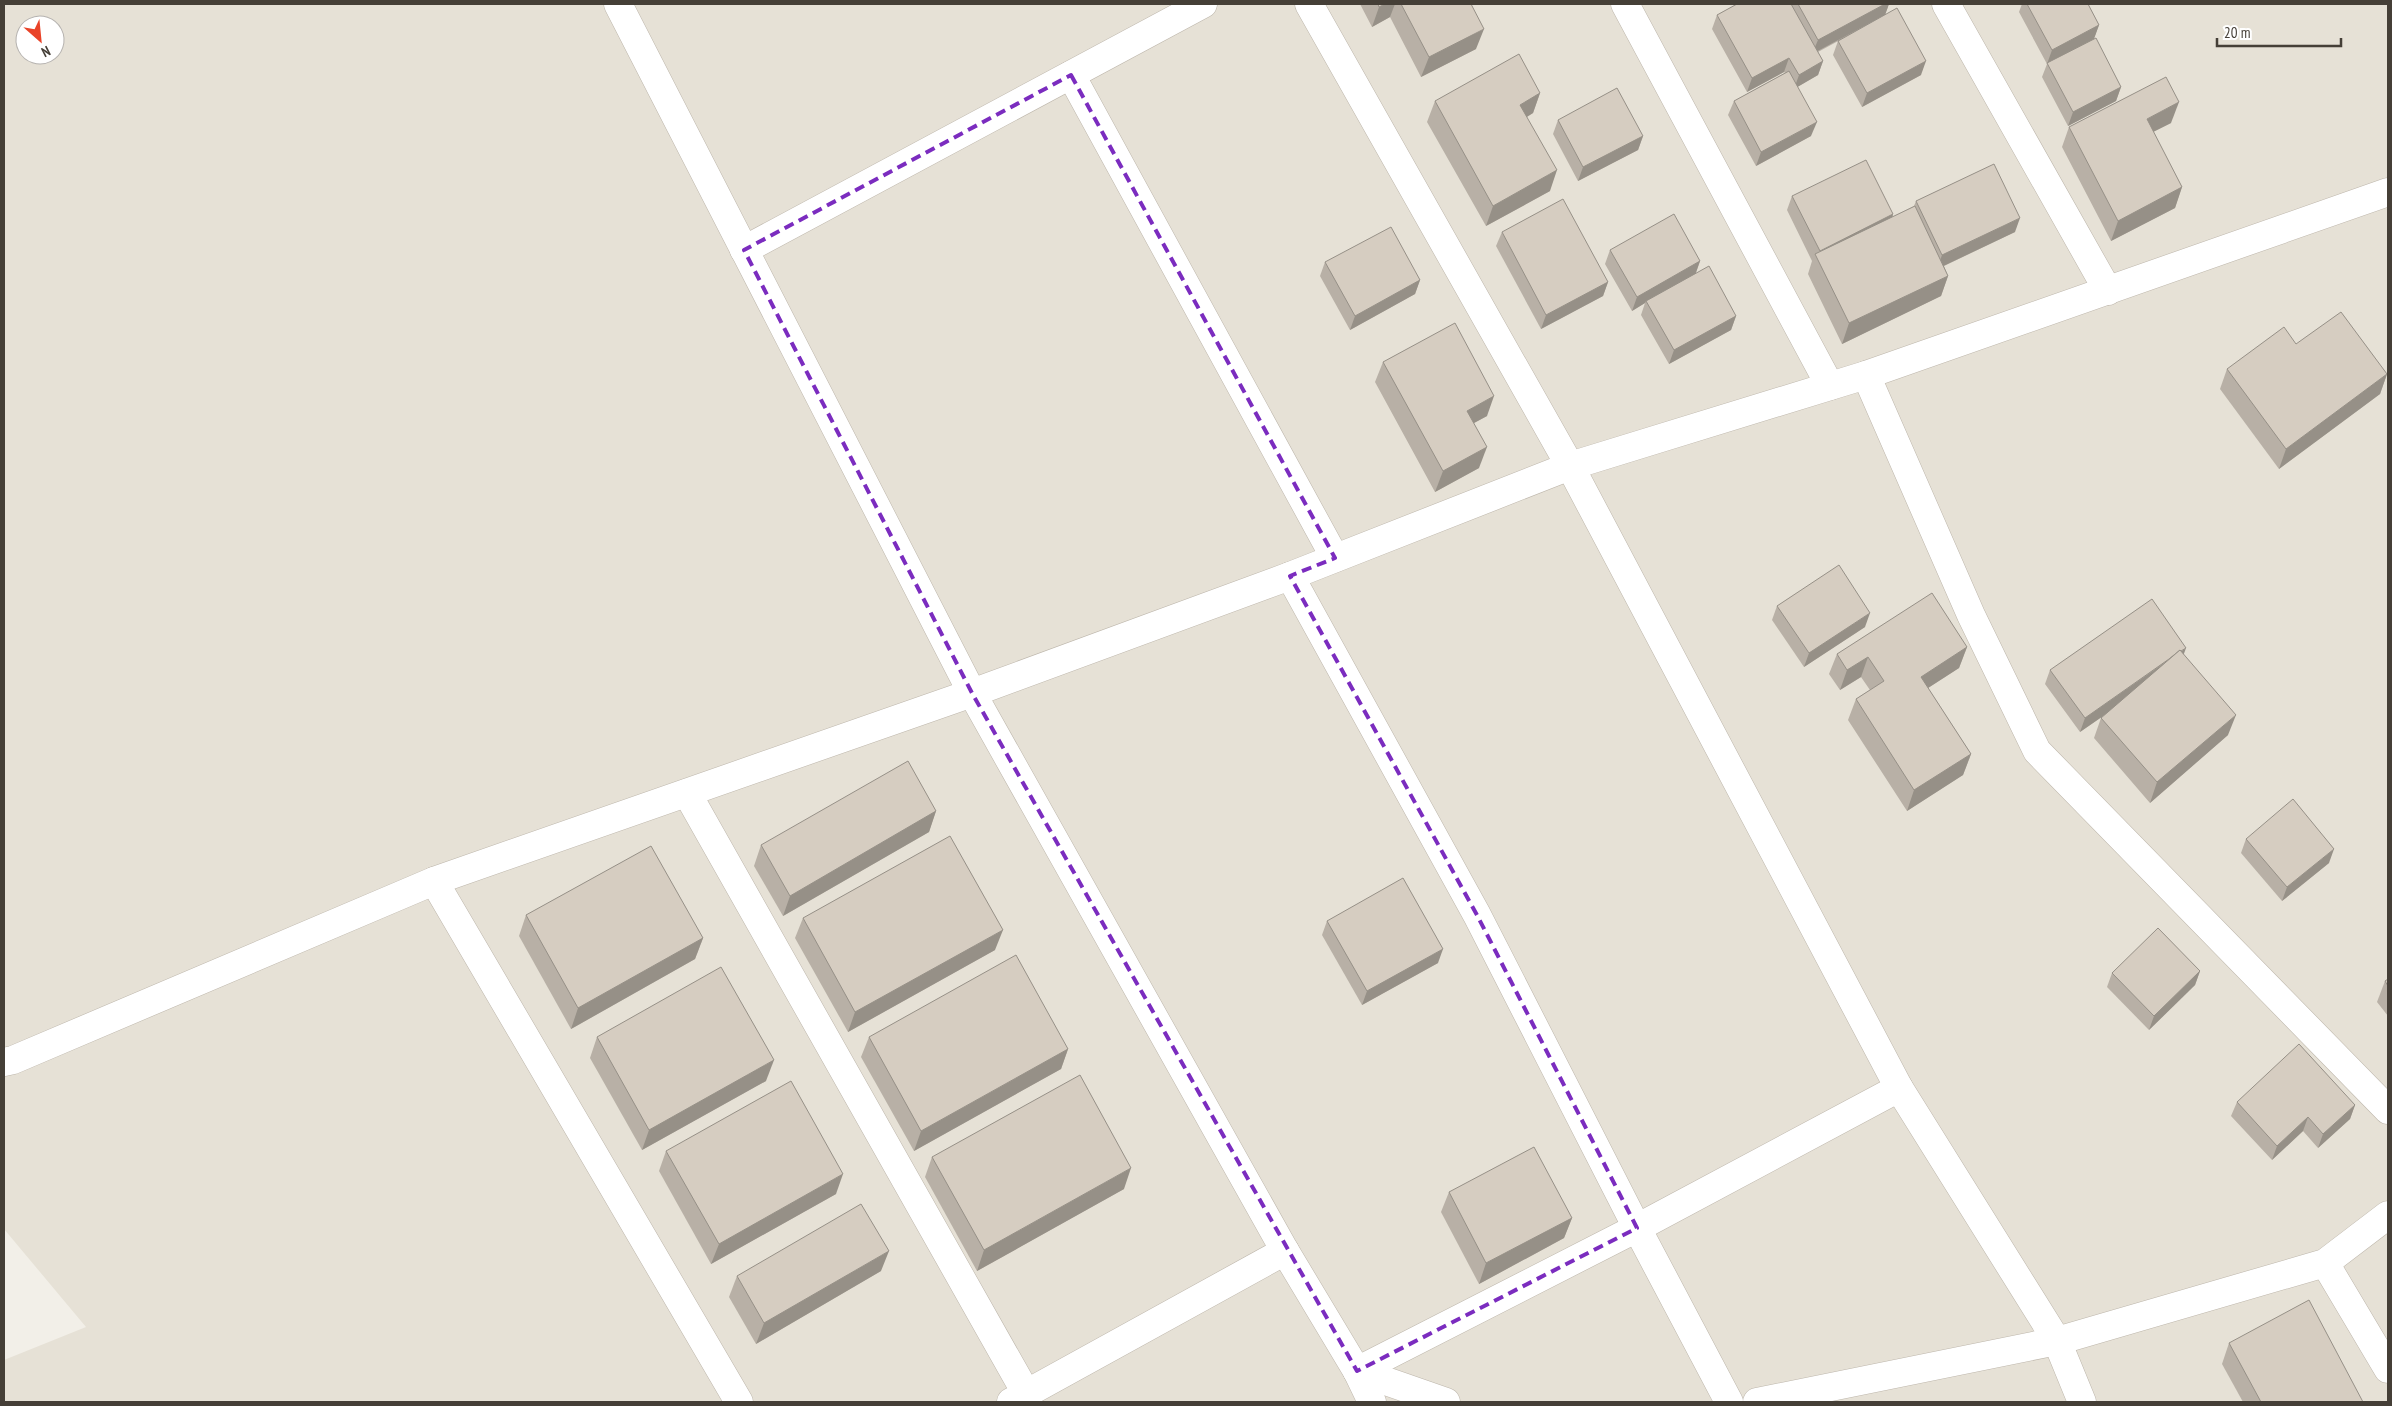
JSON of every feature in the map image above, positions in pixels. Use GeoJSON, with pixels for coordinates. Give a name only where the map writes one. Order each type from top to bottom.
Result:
{"type":"FeatureCollection","features":[{"type":"Feature","properties":{"kind":"street"},"geometry":{"type":"LineString","coordinates":[[618,4],[972,693],[1285,1251],[1357,1371],[1372,1402]]}},
{"type":"Feature","properties":{"kind":"street"},"geometry":{"type":"LineString","coordinates":[[744,250],[1203,4]]}},
{"type":"Feature","properties":{"kind":"street"},"geometry":{"type":"LineString","coordinates":[[1309,4],[1570,466],[1899,1088],[2058,1341],[2082,1402]]}},
{"type":"Feature","properties":{"kind":"street"},"geometry":{"type":"LineString","coordinates":[[1625,4],[1830,386]]}},
{"type":"Feature","properties":{"kind":"street"},"geometry":{"type":"LineString","coordinates":[[1946,4],[2108,291]]}},
{"type":"Feature","properties":{"kind":"street"},"geometry":{"type":"LineString","coordinates":[[1071,75],[1335,558]]}},
{"type":"Feature","properties":{"kind":"street"},"geometry":{"type":"LineString","coordinates":[[4,1062],[13,1060],[434,881],[972,693],[1290,576],[1570,466],[1866,375],[2388,192]]}},
{"type":"Feature","properties":{"kind":"street"},"geometry":{"type":"LineString","coordinates":[[1866,375],[1971,615],[2036,750],[2388,1110]]}},
{"type":"Feature","properties":{"kind":"street"},"geometry":{"type":"LineString","coordinates":[[1290,576],[1477,915],[1637,1228],[1729,1402]]}},
{"type":"Feature","properties":{"kind":"street"},"geometry":{"type":"LineString","coordinates":[[687,793],[1019,1397],[1285,1251]]}},
{"type":"Feature","properties":{"kind":"street"},"geometry":{"type":"LineString","coordinates":[[434,881],[739,1402]]}},
{"type":"Feature","properties":{"kind":"street"},"geometry":{"type":"LineString","coordinates":[[1357,1371],[1637,1228],[1899,1088]]}},
{"type":"Feature","properties":{"kind":"street"},"geometry":{"type":"LineString","coordinates":[[1757,1402],[2058,1341],[2325,1263],[2388,1215]]}},
{"type":"Feature","properties":{"kind":"street"},"geometry":{"type":"LineString","coordinates":[[2325,1263],[2388,1369]]}},
{"type":"Feature","properties":{"kind":"street"},"geometry":{"type":"LineString","coordinates":[[1357,1371],[1446,1402]]}},
{"type":"Feature","properties":{"kind":"highlighted area"},"geometry":{"type":"Polygon","coordinates":[[[1071,75],[1335,558],[1290,576],[1477,915],[1637,1228],[1357,1371],[972,693],[744,250],[1071,75]]]}},
{"type":"Feature","properties":{"kind":"shaded area"},"geometry":{"type":"Polygon","coordinates":[[[4,4],[2388,4],[2388,1402],[4,1402],[4,1360],[86,1327],[4,1229],[4,4]]]}},
{"type":"Feature","properties":{"kind":"building"},"geometry":{"type":"Polygon","coordinates":[[[1401,4],[1471,4],[1484,29],[1429,57],[1401,4]]]}},
{"type":"Feature","properties":{"kind":"building"},"geometry":{"type":"Polygon","coordinates":[[[1737,4],[1791,4],[1823,61],[1799,75],[1789,58],[1752,78],[1717,15],[1737,4]]]}},
{"type":"Feature","properties":{"kind":"building"},"geometry":{"type":"Polygon","coordinates":[[[1798,4],[1885,4],[1818,40],[1798,4]]]}},
{"type":"Feature","properties":{"kind":"building"},"geometry":{"type":"Polygon","coordinates":[[[2027,4],[2088,4],[2099,25],[2052,50],[2027,4]]]}},
{"type":"Feature","properties":{"kind":"building"},"geometry":{"type":"Polygon","coordinates":[[[1897,8],[1926,61],[1867,93],[1838,41],[1897,8]]]}},
{"type":"Feature","properties":{"kind":"building"},"geometry":{"type":"Polygon","coordinates":[[[2096,38],[2121,87],[2073,112],[2047,63],[2096,38]]]}},
{"type":"Feature","properties":{"kind":"building"},"geometry":{"type":"Polygon","coordinates":[[[1519,54],[1540,93],[1520,105],[1557,170],[1493,206],[1435,101],[1519,54]]]}},
{"type":"Feature","properties":{"kind":"building"},"geometry":{"type":"Polygon","coordinates":[[[1789,71],[1817,122],[1761,152],[1734,101],[1789,71]]]}},
{"type":"Feature","properties":{"kind":"building"},"geometry":{"type":"Polygon","coordinates":[[[2166,77],[2179,102],[2147,119],[2182,187],[2118,221],[2069,127],[2166,77]]]}},
{"type":"Feature","properties":{"kind":"building"},"geometry":{"type":"Polygon","coordinates":[[[1617,88],[1643,136],[1583,167],[1558,120],[1617,88]]]}},
{"type":"Feature","properties":{"kind":"building"},"geometry":{"type":"Polygon","coordinates":[[[1866,160],[1893,214],[1820,251],[1792,196],[1866,160]]]}},
{"type":"Feature","properties":{"kind":"building"},"geometry":{"type":"Polygon","coordinates":[[[1994,164],[2020,218],[1942,255],[1916,201],[1994,164]]]}},
{"type":"Feature","properties":{"kind":"building"},"geometry":{"type":"Polygon","coordinates":[[[1563,199],[1608,282],[1546,315],[1502,232],[1563,199]]]}},
{"type":"Feature","properties":{"kind":"building"},"geometry":{"type":"Polygon","coordinates":[[[1915,206],[1948,276],[1849,323],[1815,254],[1915,206]]]}},
{"type":"Feature","properties":{"kind":"building"},"geometry":{"type":"Polygon","coordinates":[[[1674,214],[1700,261],[1637,297],[1610,250],[1674,214]]]}},
{"type":"Feature","properties":{"kind":"building"},"geometry":{"type":"Polygon","coordinates":[[[1391,227],[1420,280],[1355,316],[1325,262],[1391,227]]]}},
{"type":"Feature","properties":{"kind":"building"},"geometry":{"type":"Polygon","coordinates":[[[1709,266],[1736,316],[1674,350],[1646,301],[1709,266]]]}},
{"type":"Feature","properties":{"kind":"building"},"geometry":{"type":"Polygon","coordinates":[[[2341,312],[2387,374],[2286,449],[2227,369],[2284,327],[2296,344],[2341,312]]]}},
{"type":"Feature","properties":{"kind":"building"},"geometry":{"type":"Polygon","coordinates":[[[1455,323],[1494,396],[1467,411],[1487,447],[1443,471],[1383,362],[1455,323]]]}},
{"type":"Feature","properties":{"kind":"building"},"geometry":{"type":"Polygon","coordinates":[[[1839,565],[1870,613],[1809,653],[1777,606],[1839,565]]]}},
{"type":"Feature","properties":{"kind":"building"},"geometry":{"type":"Polygon","coordinates":[[[1932,593],[1967,647],[1921,677],[1971,754],[1914,790],[1856,699],[1884,681],[1868,657],[1847,670],[1837,654],[1932,593]]]}},
{"type":"Feature","properties":{"kind":"building"},"geometry":{"type":"Polygon","coordinates":[[[2152,599],[2186,648],[2180,650],[2085,718],[2050,670],[2152,599]]]}},
{"type":"Feature","properties":{"kind":"building"},"geometry":{"type":"Polygon","coordinates":[[[2180,650],[2236,715],[2157,782],[2101,718],[2180,650]]]}},
{"type":"Feature","properties":{"kind":"building"},"geometry":{"type":"Polygon","coordinates":[[[908,761],[936,811],[790,896],[761,845],[908,761]]]}},
{"type":"Feature","properties":{"kind":"building"},"geometry":{"type":"Polygon","coordinates":[[[2293,799],[2334,849],[2287,887],[2246,839],[2293,799]]]}},
{"type":"Feature","properties":{"kind":"building"},"geometry":{"type":"Polygon","coordinates":[[[950,836],[1003,930],[855,1012],[803,918],[950,836]]]}},
{"type":"Feature","properties":{"kind":"building"},"geometry":{"type":"Polygon","coordinates":[[[651,846],[703,938],[578,1008],[526,915],[651,846]]]}},
{"type":"Feature","properties":{"kind":"building"},"geometry":{"type":"Polygon","coordinates":[[[1403,878],[1443,949],[1367,991],[1327,921],[1403,878]]]}},
{"type":"Feature","properties":{"kind":"building"},"geometry":{"type":"Polygon","coordinates":[[[2158,928],[2200,971],[2154,1016],[2112,973],[2158,928]]]}},
{"type":"Feature","properties":{"kind":"building"},"geometry":{"type":"Polygon","coordinates":[[[1016,955],[1068,1049],[921,1131],[869,1037],[1016,955]]]}},
{"type":"Feature","properties":{"kind":"building"},"geometry":{"type":"Polygon","coordinates":[[[721,967],[774,1060],[649,1130],[597,1037],[721,967]]]}},
{"type":"Feature","properties":{"kind":"building"},"geometry":{"type":"Polygon","coordinates":[[[2299,1044],[2355,1105],[2323,1134],[2308,1117],[2277,1146],[2237,1102],[2299,1044]]]}},
{"type":"Feature","properties":{"kind":"building"},"geometry":{"type":"Polygon","coordinates":[[[1080,1075],[1131,1168],[984,1250],[932,1157],[1080,1075]]]}},
{"type":"Feature","properties":{"kind":"building"},"geometry":{"type":"Polygon","coordinates":[[[791,1081],[843,1174],[719,1244],[666,1151],[791,1081]]]}},
{"type":"Feature","properties":{"kind":"building"},"geometry":{"type":"Polygon","coordinates":[[[1534,1147],[1572,1218],[1486,1263],[1449,1192],[1534,1147]]]}},
{"type":"Feature","properties":{"kind":"building"},"geometry":{"type":"Polygon","coordinates":[[[861,1204],[889,1251],[764,1323],[737,1276],[861,1204]]]}},
{"type":"Feature","properties":{"kind":"building"},"geometry":{"type":"Polygon","coordinates":[[[2309,1300],[2363,1402],[2261,1402],[2229,1343],[2309,1300]]]}}]}
